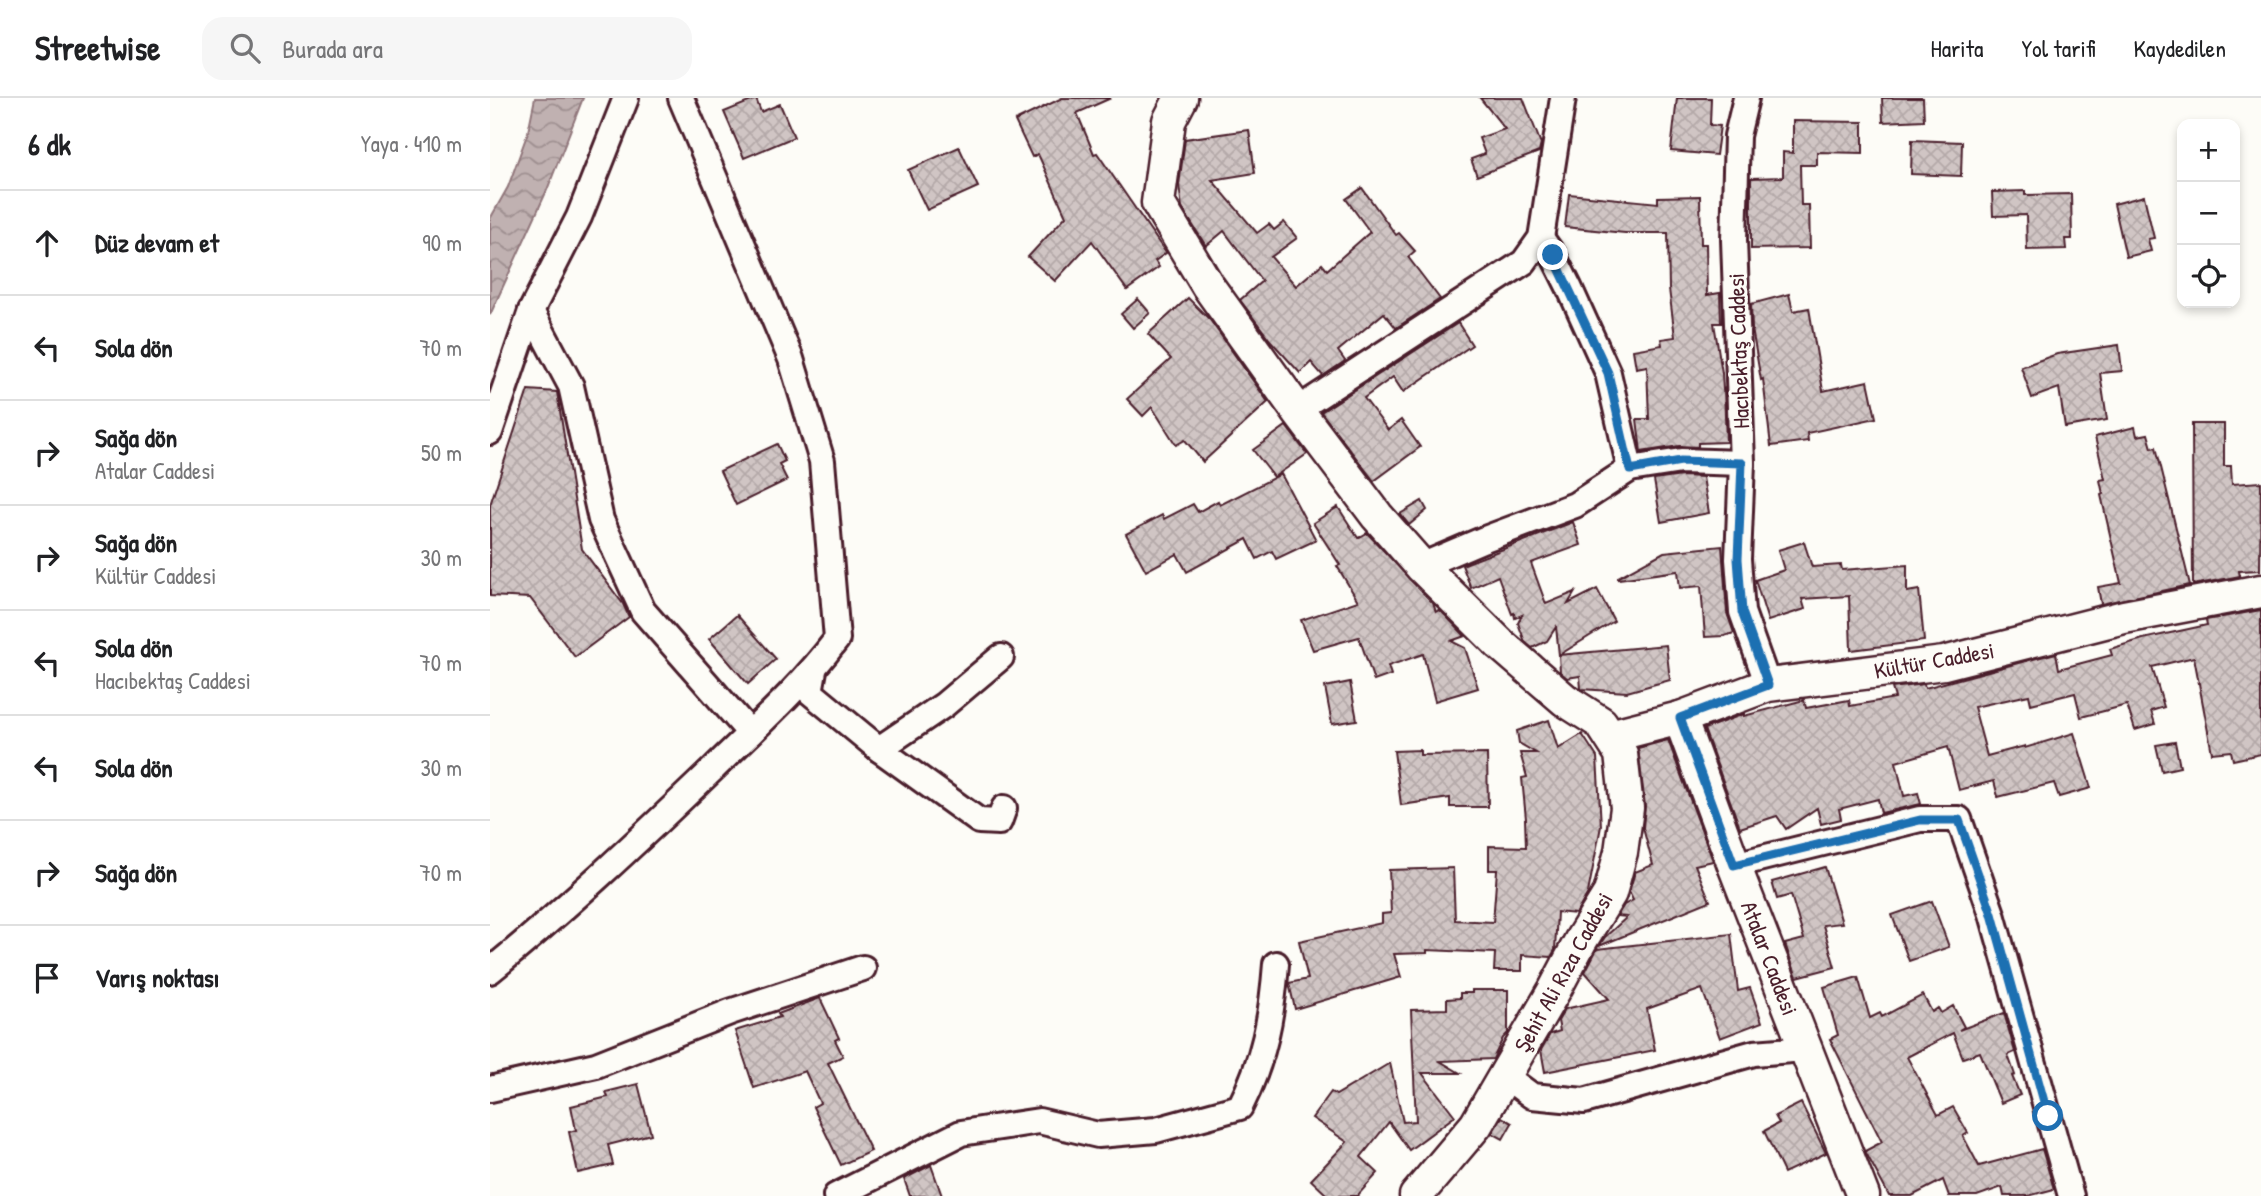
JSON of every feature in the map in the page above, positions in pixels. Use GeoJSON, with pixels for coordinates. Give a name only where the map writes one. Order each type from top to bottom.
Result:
{"type":"FeatureCollection","features":[{"type":"Feature","properties":{"kind":"street"},"geometry":{"type":"LineString","coordinates":[[490,432],[531,311],[579,216],[626,98]]}},
{"type":"Feature","properties":{"kind":"street"},"geometry":{"type":"LineString","coordinates":[[490,971],[554,916],[750,733],[814,670],[837,639],[822,461],[792,359],[681,98]]}},
{"type":"Feature","properties":{"kind":"street"},"geometry":{"type":"LineString","coordinates":[[1181,98],[1169,121],[1158,203],[1208,286],[1377,516],[1422,566],[1500,644],[1565,700],[1606,730]]}},
{"type":"Feature","properties":{"kind":"street"},"geometry":{"type":"LineString","coordinates":[[1297,410],[1524,262],[1541,238],[1563,98]]}},
{"type":"Feature","properties":{"kind":"street","name":"Hacıbektaş Caddesi"},"geometry":{"type":"LineString","coordinates":[[1746,98],[1737,136],[1734,240],[1742,463],[1738,559],[1742,612],[1768,685]]}},
{"type":"Feature","properties":{"kind":"street"},"geometry":{"type":"LineString","coordinates":[[1541,238],[1569,287],[1608,373],[1630,470]]}},
{"type":"Feature","properties":{"kind":"street"},"geometry":{"type":"LineString","coordinates":[[531,311],[572,386],[601,520],[643,611],[750,733]]}},
{"type":"Feature","properties":{"kind":"street"},"geometry":{"type":"LineString","coordinates":[[1422,566],[1575,505],[1630,470],[1681,461],[1742,463]]}},
{"type":"Feature","properties":{"kind":"street","name":"Kültür Caddesi"},"geometry":{"type":"LineString","coordinates":[[1606,730],[1680,718],[1768,685],[1944,663],[2124,617],[2261,591]]}},
{"type":"Feature","properties":{"kind":"street"},"geometry":{"type":"LineString","coordinates":[[879,749],[944,705],[1001,657]]}},
{"type":"Feature","properties":{"kind":"street"},"geometry":{"type":"LineString","coordinates":[[814,670],[810,692],[879,749],[979,821],[999,822],[1004,808]]}},
{"type":"Feature","properties":{"kind":"street","name":"Atalar Caddesi"},"geometry":{"type":"LineString","coordinates":[[1680,718],[1734,865],[1863,1196]]}},
{"type":"Feature","properties":{"kind":"street","name":"Şehit Ali Rıza Caddesi"},"geometry":{"type":"LineString","coordinates":[[1416,1196],[1476,1125],[1610,893],[1621,852],[1628,808],[1621,754],[1606,730]]}},
{"type":"Feature","properties":{"kind":"street"},"geometry":{"type":"LineString","coordinates":[[1734,865],[1920,820],[1959,820],[1992,914],[2071,1196]]}},
{"type":"Feature","properties":{"kind":"street"},"geometry":{"type":"LineString","coordinates":[[836,1196],[961,1133],[1039,1121],[1098,1135],[1156,1130],[1240,1107],[1256,1075],[1273,1009],[1276,964]]}},
{"type":"Feature","properties":{"kind":"street"},"geometry":{"type":"LineString","coordinates":[[490,1089],[596,1065],[730,1012],[863,968]]}},
{"type":"Feature","properties":{"kind":"street"},"geometry":{"type":"LineString","coordinates":[[1505,1076],[1532,1096],[1584,1101],[1754,1054],[1805,1049]]}},
{"type":"Feature","properties":{"kind":"water"},"geometry":{"type":"Polygon","coordinates":[[[535,98],[583,98],[547,190],[490,315],[490,219],[508,187],[528,132],[535,98]]]}},
{"type":"Feature","properties":{"kind":"building"},"geometry":{"type":"Polygon","coordinates":[[[1062,98],[1111,98],[1077,113],[1094,154],[1097,153],[1166,253],[1155,261],[1159,267],[1127,290],[1092,241],[1055,281],[1028,257],[1066,216],[1038,154],[1032,157],[1015,121],[1062,98]]]}},
{"type":"Feature","properties":{"kind":"building"},"geometry":{"type":"Polygon","coordinates":[[[1480,98],[1523,98],[1541,144],[1539,152],[1477,176],[1471,159],[1485,154],[1479,138],[1505,129],[1480,98]]]}},
{"type":"Feature","properties":{"kind":"building"},"geometry":{"type":"Polygon","coordinates":[[[1677,98],[1711,98],[1710,125],[1720,126],[1716,155],[1671,151],[1677,98]]]}},
{"type":"Feature","properties":{"kind":"building"},"geometry":{"type":"Polygon","coordinates":[[[1882,98],[1923,98],[1924,120],[1883,122],[1882,98]]]}},
{"type":"Feature","properties":{"kind":"building"},"geometry":{"type":"Polygon","coordinates":[[[756,99],[761,112],[780,104],[794,137],[744,158],[724,112],[756,99]]]}},
{"type":"Feature","properties":{"kind":"building"},"geometry":{"type":"Polygon","coordinates":[[[1793,121],[1863,122],[1863,153],[1817,152],[1817,165],[1800,165],[1801,205],[1809,205],[1810,248],[1751,249],[1751,178],[1783,177],[1783,152],[1793,153],[1793,121]]]}},
{"type":"Feature","properties":{"kind":"building"},"geometry":{"type":"Polygon","coordinates":[[[1249,130],[1255,173],[1212,180],[1257,233],[1269,224],[1274,230],[1284,222],[1297,238],[1271,257],[1296,286],[1322,264],[1327,270],[1370,232],[1346,199],[1362,188],[1396,235],[1399,233],[1415,251],[1408,257],[1440,299],[1396,328],[1384,313],[1338,351],[1345,361],[1323,376],[1311,362],[1300,373],[1270,340],[1240,300],[1262,281],[1224,231],[1206,246],[1182,208],[1179,185],[1185,139],[1249,130]]]}},
{"type":"Feature","properties":{"kind":"building"},"geometry":{"type":"Polygon","coordinates":[[[1912,140],[1962,142],[1961,176],[1911,174],[1912,140]]]}},
{"type":"Feature","properties":{"kind":"building"},"geometry":{"type":"Polygon","coordinates":[[[959,147],[978,187],[927,210],[908,170],[959,147]]]}},
{"type":"Feature","properties":{"kind":"building"},"geometry":{"type":"Polygon","coordinates":[[[2025,191],[2025,195],[2071,194],[2072,239],[2065,239],[2066,249],[2027,250],[2026,215],[1993,216],[1992,192],[2025,191]]]}},
{"type":"Feature","properties":{"kind":"building"},"geometry":{"type":"Polygon","coordinates":[[[1569,194],[1658,203],[1658,197],[1700,196],[1701,244],[1706,244],[1707,295],[1720,293],[1721,323],[1714,323],[1724,389],[1726,442],[1698,443],[1698,447],[1679,446],[1641,452],[1637,419],[1649,419],[1647,366],[1636,368],[1633,350],[1662,345],[1661,339],[1675,337],[1669,289],[1668,233],[1625,233],[1565,227],[1569,194]]]}},
{"type":"Feature","properties":{"kind":"building"},"geometry":{"type":"Polygon","coordinates":[[[2144,196],[2154,238],[2148,239],[2151,251],[2126,257],[2114,204],[2144,196]]]}},
{"type":"Feature","properties":{"kind":"building"},"geometry":{"type":"Polygon","coordinates":[[[1789,294],[1793,311],[1809,308],[1823,391],[1868,381],[1876,418],[1807,433],[1808,441],[1771,446],[1763,379],[1761,380],[1752,329],[1751,304],[1789,294]]]}},
{"type":"Feature","properties":{"kind":"building"},"geometry":{"type":"Polygon","coordinates":[[[1188,298],[1210,320],[1268,402],[1203,462],[1185,440],[1176,445],[1152,407],[1143,416],[1127,399],[1171,359],[1148,334],[1188,298]]]}},
{"type":"Feature","properties":{"kind":"building"},"geometry":{"type":"Polygon","coordinates":[[[1138,299],[1150,313],[1133,328],[1121,314],[1138,299]]]}},
{"type":"Feature","properties":{"kind":"building"},"geometry":{"type":"Polygon","coordinates":[[[1458,323],[1472,345],[1403,392],[1393,377],[1364,398],[1388,430],[1401,420],[1420,447],[1374,481],[1321,412],[1458,323]]]}},
{"type":"Feature","properties":{"kind":"building"},"geometry":{"type":"Polygon","coordinates":[[[2119,345],[2122,371],[2100,373],[2107,420],[2065,427],[2059,388],[2032,398],[2021,367],[2057,354],[2119,345]]]}},
{"type":"Feature","properties":{"kind":"building"},"geometry":{"type":"Polygon","coordinates":[[[528,390],[557,392],[582,549],[623,604],[629,617],[575,657],[530,598],[490,596],[490,505],[528,390]]]}},
{"type":"Feature","properties":{"kind":"building"},"geometry":{"type":"Polygon","coordinates":[[[2192,424],[2224,424],[2224,466],[2231,466],[2232,484],[2261,482],[2260,570],[2239,571],[2240,576],[2193,585],[2192,424]]]}},
{"type":"Feature","properties":{"kind":"building"},"geometry":{"type":"Polygon","coordinates":[[[1286,426],[1307,454],[1274,477],[1253,450],[1286,426]]]}},
{"type":"Feature","properties":{"kind":"building"},"geometry":{"type":"Polygon","coordinates":[[[2135,427],[2137,436],[2148,434],[2152,448],[2156,447],[2190,585],[2101,604],[2098,587],[2121,583],[2101,495],[2100,480],[2105,479],[2095,437],[2135,427]]]}},
{"type":"Feature","properties":{"kind":"building"},"geometry":{"type":"Polygon","coordinates":[[[777,444],[785,461],[779,464],[787,480],[736,505],[720,471],[777,444]]]}},
{"type":"Feature","properties":{"kind":"building"},"geometry":{"type":"Polygon","coordinates":[[[1281,474],[1316,540],[1276,559],[1272,551],[1257,559],[1247,539],[1187,572],[1177,554],[1146,571],[1126,534],[1162,515],[1164,519],[1193,504],[1198,512],[1218,501],[1220,505],[1281,474]]]}},
{"type":"Feature","properties":{"kind":"building"},"geometry":{"type":"Polygon","coordinates":[[[1682,476],[1703,477],[1709,513],[1661,522],[1654,480],[1682,476]]]}},
{"type":"Feature","properties":{"kind":"building"},"geometry":{"type":"Polygon","coordinates":[[[1422,501],[1427,510],[1409,525],[1400,514],[1422,501]]]}},
{"type":"Feature","properties":{"kind":"building"},"geometry":{"type":"Polygon","coordinates":[[[1338,507],[1358,538],[1367,533],[1433,603],[1436,612],[1440,610],[1465,636],[1451,641],[1465,648],[1478,688],[1435,701],[1423,654],[1388,666],[1391,675],[1374,681],[1359,637],[1313,650],[1301,620],[1358,601],[1337,566],[1340,565],[1313,523],[1338,507]]]}},
{"type":"Feature","properties":{"kind":"building"},"geometry":{"type":"Polygon","coordinates":[[[1573,522],[1581,545],[1531,563],[1546,604],[1575,592],[1568,604],[1597,589],[1614,621],[1559,655],[1556,627],[1547,641],[1532,648],[1525,642],[1518,623],[1522,615],[1515,618],[1514,613],[1512,614],[1498,576],[1471,588],[1462,565],[1573,522]]]}},
{"type":"Feature","properties":{"kind":"building"},"geometry":{"type":"Polygon","coordinates":[[[1804,542],[1812,567],[1841,565],[1842,570],[1907,565],[1907,592],[1919,590],[1924,641],[1851,650],[1849,596],[1802,599],[1805,609],[1768,621],[1755,580],[1784,570],[1778,550],[1804,542]]]}},
{"type":"Feature","properties":{"kind":"building"},"geometry":{"type":"Polygon","coordinates":[[[1722,546],[1727,613],[1734,633],[1705,637],[1701,586],[1680,588],[1678,571],[1618,579],[1664,552],[1722,546]]]}},
{"type":"Feature","properties":{"kind":"building"},"geometry":{"type":"Polygon","coordinates":[[[2261,610],[2261,754],[2233,760],[2231,751],[2212,753],[2194,657],[2152,667],[2164,707],[2151,711],[2155,724],[2135,730],[2127,705],[2081,717],[2075,693],[2031,704],[2029,695],[1974,707],[1987,756],[2074,733],[2091,788],[2059,797],[2054,783],[1998,797],[1994,781],[1959,790],[1948,747],[1896,762],[1904,796],[1918,793],[1921,804],[1881,813],[1878,799],[1839,809],[1841,819],[1821,824],[1817,808],[1786,829],[1777,816],[1740,828],[1704,729],[1744,714],[1804,700],[1806,708],[1849,700],[1850,706],[1895,698],[1892,688],[1924,684],[1925,688],[2056,653],[2059,669],[2112,655],[2110,649],[2143,639],[2207,625],[2206,620],[2261,610]]]}},
{"type":"Feature","properties":{"kind":"building"},"geometry":{"type":"Polygon","coordinates":[[[737,615],[776,659],[748,684],[709,639],[737,615]]]}},
{"type":"Feature","properties":{"kind":"building"},"geometry":{"type":"Polygon","coordinates":[[[1666,645],[1670,680],[1627,692],[1581,689],[1580,676],[1567,678],[1560,672],[1559,655],[1666,645]]]}},
{"type":"Feature","properties":{"kind":"building"},"geometry":{"type":"Polygon","coordinates":[[[1350,682],[1357,720],[1332,724],[1325,687],[1350,682]]]}},
{"type":"Feature","properties":{"kind":"building"},"geometry":{"type":"Polygon","coordinates":[[[1549,720],[1558,749],[1582,734],[1597,757],[1601,826],[1588,893],[1576,914],[1557,912],[1555,950],[1551,957],[1522,955],[1522,971],[1494,971],[1495,953],[1427,950],[1427,953],[1394,954],[1401,977],[1295,1009],[1289,983],[1308,979],[1299,941],[1382,923],[1382,914],[1391,913],[1389,870],[1453,868],[1455,920],[1493,922],[1497,870],[1489,870],[1489,846],[1526,847],[1522,778],[1527,777],[1520,753],[1536,753],[1519,743],[1517,731],[1549,720]]]}},
{"type":"Feature","properties":{"kind":"building"},"geometry":{"type":"Polygon","coordinates":[[[1668,740],[1713,861],[1695,865],[1710,901],[1599,946],[1627,917],[1617,916],[1624,905],[1633,900],[1629,892],[1635,872],[1653,865],[1643,828],[1645,806],[1638,748],[1668,740]]]}},
{"type":"Feature","properties":{"kind":"building"},"geometry":{"type":"Polygon","coordinates":[[[2175,742],[2180,767],[2162,771],[2156,745],[2175,742]]]}},
{"type":"Feature","properties":{"kind":"building"},"geometry":{"type":"Polygon","coordinates":[[[1420,750],[1420,755],[1487,754],[1488,807],[1450,807],[1450,798],[1401,805],[1394,751],[1420,750]]]}},
{"type":"Feature","properties":{"kind":"building"},"geometry":{"type":"Polygon","coordinates":[[[1825,867],[1842,923],[1823,925],[1835,967],[1797,977],[1785,944],[1804,939],[1791,895],[1777,899],[1772,882],[1825,867]]]}},
{"type":"Feature","properties":{"kind":"building"},"geometry":{"type":"Polygon","coordinates":[[[1932,901],[1949,947],[1909,961],[1892,915],[1932,901]]]}},
{"type":"Feature","properties":{"kind":"building"},"geometry":{"type":"Polygon","coordinates":[[[1731,934],[1738,991],[1750,988],[1762,1022],[1720,1038],[1702,989],[1647,1009],[1655,1050],[1545,1072],[1541,1050],[1550,1034],[1560,1031],[1558,1021],[1565,1009],[1609,999],[1585,972],[1597,949],[1731,934]]]}},
{"type":"Feature","properties":{"kind":"building"},"geometry":{"type":"Polygon","coordinates":[[[1858,977],[1870,1018],[1880,1013],[1882,1017],[1923,995],[1932,1012],[1938,1008],[1941,1013],[1953,1006],[1964,1027],[1959,1030],[2004,1013],[2015,1052],[2008,1055],[2015,1075],[2012,1076],[2020,1095],[2001,1103],[1980,1052],[1963,1058],[1953,1033],[1907,1057],[1938,1115],[1953,1107],[1968,1133],[1963,1136],[1979,1166],[2042,1149],[2054,1189],[2028,1196],[2004,1196],[2002,1187],[1977,1196],[1949,1196],[1943,1180],[1912,1196],[1889,1196],[1865,1151],[1882,1142],[1830,1039],[1838,1035],[1824,987],[1858,977]]]}},
{"type":"Feature","properties":{"kind":"building"},"geometry":{"type":"Polygon","coordinates":[[[1472,990],[1508,990],[1508,1033],[1493,1059],[1440,1061],[1460,1073],[1422,1073],[1455,1116],[1409,1150],[1389,1122],[1361,1157],[1378,1173],[1357,1196],[1328,1196],[1311,1180],[1347,1142],[1312,1118],[1331,1092],[1336,1095],[1390,1063],[1403,1122],[1416,1121],[1411,1010],[1447,1009],[1447,999],[1460,998],[1460,993],[1472,993],[1472,990]]]}},
{"type":"Feature","properties":{"kind":"building"},"geometry":{"type":"Polygon","coordinates":[[[820,998],[839,1038],[835,1040],[843,1056],[828,1063],[871,1151],[841,1165],[813,1107],[820,1103],[805,1071],[754,1088],[735,1031],[780,1017],[778,1014],[820,998]]]}},
{"type":"Feature","properties":{"kind":"building"},"geometry":{"type":"Polygon","coordinates":[[[638,1084],[651,1134],[608,1145],[613,1165],[578,1173],[569,1132],[576,1130],[571,1106],[608,1097],[606,1092],[638,1084]]]}},
{"type":"Feature","properties":{"kind":"building"},"geometry":{"type":"Polygon","coordinates":[[[1801,1103],[1826,1153],[1784,1173],[1764,1131],[1779,1123],[1775,1116],[1801,1103]]]}},
{"type":"Feature","properties":{"kind":"building"},"geometry":{"type":"Polygon","coordinates":[[[1502,1117],[1512,1123],[1503,1139],[1492,1133],[1502,1117]]]}},
{"type":"Feature","properties":{"kind":"building"},"geometry":{"type":"Polygon","coordinates":[[[931,1165],[942,1196],[910,1196],[904,1179],[931,1165]]]}},
{"type":"Feature","properties":{"kind":"route"},"geometry":{"type":"LineString","coordinates":[[1553,255],[1608,373],[1630,470],[1681,461],[1742,463],[1738,559],[1742,612],[1768,685],[1680,718],[1734,865],[1920,820],[1959,820],[1992,914],[2048,1116]]}}]}
